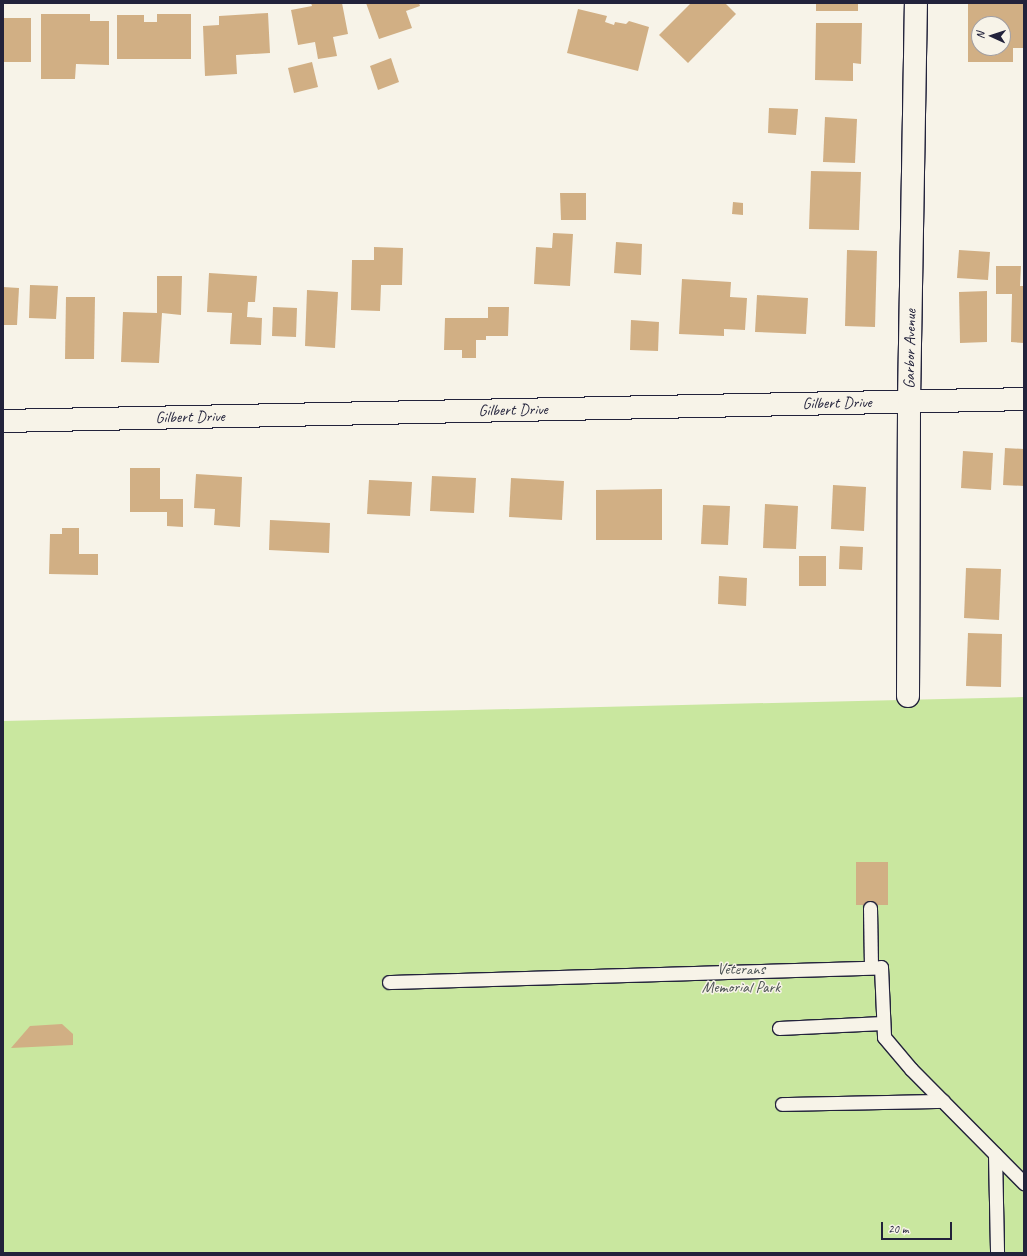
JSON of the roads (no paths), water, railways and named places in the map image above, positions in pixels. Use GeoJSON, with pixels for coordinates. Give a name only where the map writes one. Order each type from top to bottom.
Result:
{"type":"FeatureCollection","features":[{"type":"Feature","properties":{"kind":"street","name":"Garbor Avenue"},"geometry":{"type":"LineString","coordinates":[[908,696],[909,402],[916,3]]}},
{"type":"Feature","properties":{"kind":"street","name":"Gilbert Drive"},"geometry":{"type":"LineString","coordinates":[[3,421],[1024,399]]}},
{"type":"Feature","properties":{"kind":"lane"},"geometry":{"type":"LineString","coordinates":[[870,908],[872,967]]}},
{"type":"Feature","properties":{"kind":"lane"},"geometry":{"type":"LineString","coordinates":[[389,982],[881,967],[884,1037],[943,1101],[1024,1183]]}},
{"type":"Feature","properties":{"kind":"lane"},"geometry":{"type":"LineString","coordinates":[[779,1028],[883,1024]]}},
{"type":"Feature","properties":{"kind":"lane"},"geometry":{"type":"LineString","coordinates":[[782,1104],[943,1101]]}},
{"type":"Feature","properties":{"kind":"lane"},"geometry":{"type":"LineString","coordinates":[[995,1154],[997,1253]]}},
{"type":"Feature","properties":{"kind":"park label","name":"Veterans Memorial Park"},"geometry":{"type":"Point","coordinates":[741,978]}}]}
